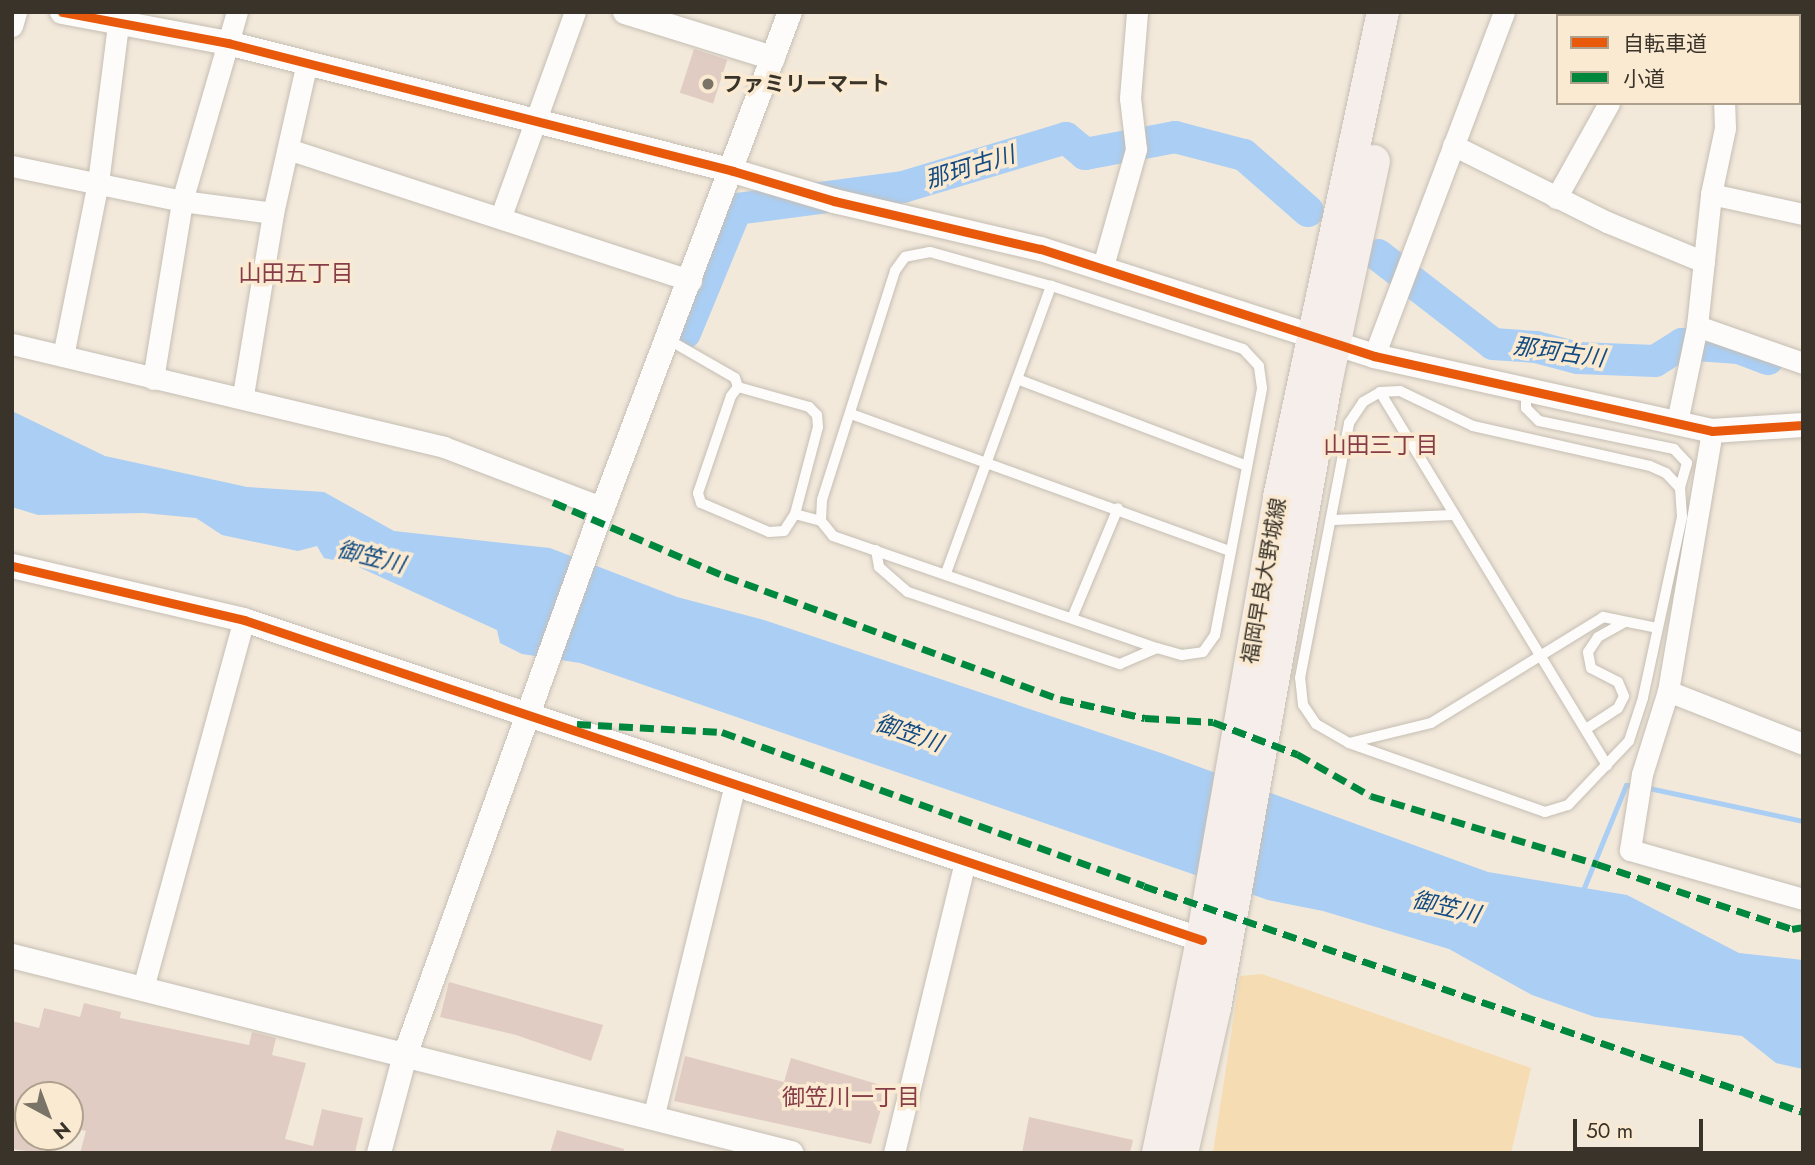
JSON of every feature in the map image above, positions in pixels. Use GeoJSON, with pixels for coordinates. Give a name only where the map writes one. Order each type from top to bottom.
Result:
{"type":"FeatureCollection","features":[{"type":"Feature","properties":{"kind":"main road","name":"福岡早良大野城線"},"geometry":{"type":"LineString","coordinates":[[1182,1153],[1201,1007],[1383,12]]}},
{"type":"Feature","properties":{"kind":"main road","name":"福岡早良大野城線"},"geometry":{"type":"LineString","coordinates":[[1324,342],[1406,12]]}},
{"type":"Feature","properties":{"kind":"main road","name":"福岡早良大野城線"},"geometry":{"type":"LineString","coordinates":[[1158,1153],[1201,1007],[1202,940],[1251,725]]}},
{"type":"Feature","properties":{"kind":"street"},"geometry":{"type":"LineString","coordinates":[[12,26],[16,12]]}},
{"type":"Feature","properties":{"kind":"street"},"geometry":{"type":"LineString","coordinates":[[62,12],[228,43],[307,62],[733,171],[834,201],[1102,266],[1324,342],[1374,356],[1712,431],[1803,425]]}},
{"type":"Feature","properties":{"kind":"street"},"geometry":{"type":"LineString","coordinates":[[153,379],[182,201],[237,12]]}},
{"type":"Feature","properties":{"kind":"street"},"geometry":{"type":"LineString","coordinates":[[501,216],[575,12]]}},
{"type":"Feature","properties":{"kind":"street"},"geometry":{"type":"LineString","coordinates":[[625,12],[773,58]]}},
{"type":"Feature","properties":{"kind":"street"},"geometry":{"type":"LineString","coordinates":[[379,1153],[405,1055],[602,513],[733,171],[790,12]]}},
{"type":"Feature","properties":{"kind":"street"},"geometry":{"type":"LineString","coordinates":[[1102,266],[1136,149],[1130,98],[1138,12]]}},
{"type":"Feature","properties":{"kind":"street"},"geometry":{"type":"LineString","coordinates":[[1374,356],[1504,12]]}},
{"type":"Feature","properties":{"kind":"street"},"geometry":{"type":"LineString","coordinates":[[63,356],[98,183],[118,24]]}},
{"type":"Feature","properties":{"kind":"street"},"geometry":{"type":"LineString","coordinates":[[243,395],[273,213],[290,150],[307,62]]}},
{"type":"Feature","properties":{"kind":"street"},"geometry":{"type":"LineString","coordinates":[[1556,198],[1608,105]]}},
{"type":"Feature","properties":{"kind":"street"},"geometry":{"type":"LineString","coordinates":[[1677,422],[1697,326],[1711,194],[1726,128],[1724,105]]}},
{"type":"Feature","properties":{"kind":"street"},"geometry":{"type":"LineString","coordinates":[[1453,145],[1556,198],[1704,262]]}},
{"type":"Feature","properties":{"kind":"street"},"geometry":{"type":"LineString","coordinates":[[290,150],[501,216],[691,281]]}},
{"type":"Feature","properties":{"kind":"street"},"geometry":{"type":"LineString","coordinates":[[12,166],[182,201],[273,213]]}},
{"type":"Feature","properties":{"kind":"street"},"geometry":{"type":"LineString","coordinates":[[1711,194],[1803,215]]}},
{"type":"Feature","properties":{"kind":"street"},"geometry":{"type":"LineString","coordinates":[[1697,326],[1803,363]]}},
{"type":"Feature","properties":{"kind":"street"},"geometry":{"type":"LineString","coordinates":[[12,344],[153,379],[243,395],[444,447],[602,513]]}},
{"type":"Feature","properties":{"kind":"street"},"geometry":{"type":"LineString","coordinates":[[1712,431],[1668,691],[1642,774],[1630,850],[1803,899]]}},
{"type":"Feature","properties":{"kind":"street"},"geometry":{"type":"LineString","coordinates":[[12,566],[244,620],[532,709],[735,784],[1202,940]]}},
{"type":"Feature","properties":{"kind":"street"},"geometry":{"type":"LineString","coordinates":[[143,988],[244,620]]}},
{"type":"Feature","properties":{"kind":"street"},"geometry":{"type":"LineString","coordinates":[[1668,691],[1803,744]]}},
{"type":"Feature","properties":{"kind":"street"},"geometry":{"type":"LineString","coordinates":[[653,1118],[735,784]]}},
{"type":"Feature","properties":{"kind":"street"},"geometry":{"type":"LineString","coordinates":[[894,1153],[965,861]]}},
{"type":"Feature","properties":{"kind":"street"},"geometry":{"type":"LineString","coordinates":[[12,956],[779,1151]]}},
{"type":"Feature","properties":{"kind":"lane"},"geometry":{"type":"LineString","coordinates":[[794,514],[821,521],[833,536],[1157,648],[1182,655],[1203,652],[1215,635],[1262,388],[1259,366],[1243,349],[1051,286],[930,252],[905,257],[895,271],[822,500],[821,521]]}},
{"type":"Feature","properties":{"kind":"lane"},"geometry":{"type":"LineString","coordinates":[[946,573],[1051,286]]}},
{"type":"Feature","properties":{"kind":"lane"},"geometry":{"type":"LineString","coordinates":[[669,340],[735,378],[738,387]]}},
{"type":"Feature","properties":{"kind":"lane"},"geometry":{"type":"LineString","coordinates":[[1017,379],[1247,466]]}},
{"type":"Feature","properties":{"kind":"lane"},"geometry":{"type":"LineString","coordinates":[[738,387],[809,407],[817,415],[818,426],[794,514],[784,531],[769,532],[701,503],[698,493],[731,396],[738,387]]}},
{"type":"Feature","properties":{"kind":"lane"},"geometry":{"type":"LineString","coordinates":[[1526,388],[1526,408],[1539,421],[1674,449],[1687,463],[1680,488],[1682,517],[1643,698],[1629,741],[1568,805],[1545,812],[1349,743],[1316,724],[1303,705],[1300,678],[1333,520],[1349,423],[1363,401],[1380,392],[1400,391],[1425,400],[1473,426],[1650,466],[1666,473],[1680,488]]}},
{"type":"Feature","properties":{"kind":"lane"},"geometry":{"type":"LineString","coordinates":[[1380,392],[1607,765]]}},
{"type":"Feature","properties":{"kind":"lane"},"geometry":{"type":"LineString","coordinates":[[851,414],[1118,508],[1230,551]]}},
{"type":"Feature","properties":{"kind":"lane"},"geometry":{"type":"LineString","coordinates":[[1072,618],[1118,508]]}},
{"type":"Feature","properties":{"kind":"lane"},"geometry":{"type":"LineString","coordinates":[[1333,520],[1453,515]]}},
{"type":"Feature","properties":{"kind":"lane"},"geometry":{"type":"LineString","coordinates":[[876,550],[879,567],[908,592],[1120,664],[1157,648]]}},
{"type":"Feature","properties":{"kind":"lane"},"geometry":{"type":"LineString","coordinates":[[1349,743],[1432,723],[1539,654],[1603,617],[1657,628]]}},
{"type":"Feature","properties":{"kind":"lane"},"geometry":{"type":"LineString","coordinates":[[1586,729],[1618,708],[1624,695],[1618,682],[1591,668],[1588,652],[1598,637],[1625,622]]}},
{"type":"Feature","properties":{"kind":"shaded area"},"geometry":{"type":"Polygon","coordinates":[[[1262,974],[1531,1068],[1511,1153],[1213,1153],[1240,976],[1262,974]]]}},
{"type":"Feature","properties":{"kind":"water","name":"御笠川"},"geometry":{"type":"Polygon","coordinates":[[[12,411],[105,456],[247,487],[324,492],[394,531],[550,548],[677,597],[764,620],[1161,753],[1488,872],[1627,895],[1739,953],[1803,960],[1803,1069],[1776,1063],[1742,1036],[1595,1017],[1532,995],[1449,949],[1323,911],[1268,900],[580,663],[522,654],[500,643],[497,630],[352,564],[324,558],[317,546],[298,551],[222,535],[196,518],[144,513],[38,515],[12,507],[12,411]]]}},
{"type":"Feature","properties":{"kind":"building"},"geometry":{"type":"Polygon","coordinates":[[[694,49],[727,60],[713,104],[680,93],[694,49]]]}},
{"type":"Feature","properties":{"kind":"building"},"geometry":{"type":"Polygon","coordinates":[[[449,982],[603,1025],[591,1061],[516,1035],[440,1017],[449,982]]]}},
{"type":"Feature","properties":{"kind":"building"},"geometry":{"type":"Polygon","coordinates":[[[84,1003],[121,1012],[120,1018],[249,1045],[252,1032],[276,1038],[272,1055],[306,1063],[285,1139],[313,1146],[322,1109],[363,1118],[355,1153],[80,1153],[84,1151],[86,1131],[84,1081],[14,1081],[12,1149],[12,1021],[39,1028],[44,1008],[80,1017],[84,1003]]]}},
{"type":"Feature","properties":{"kind":"building"},"geometry":{"type":"Polygon","coordinates":[[[685,1056],[784,1082],[791,1058],[887,1087],[871,1144],[674,1101],[685,1056]]]}},
{"type":"Feature","properties":{"kind":"building"},"geometry":{"type":"Polygon","coordinates":[[[1029,1117],[1133,1140],[1130,1153],[1022,1153],[1029,1117]]]}},
{"type":"Feature","properties":{"kind":"building"},"geometry":{"type":"Polygon","coordinates":[[[557,1130],[624,1149],[624,1153],[550,1153],[557,1130]]]}},
{"type":"Feature","properties":{"kind":"waterway","name":"那珂古川"},"geometry":{"type":"LineString","coordinates":[[685,333],[736,209],[903,187],[1066,138],[1085,154],[1175,137],[1244,155],[1308,211]]}},
{"type":"Feature","properties":{"kind":"waterway","name":"那珂古川"},"geometry":{"type":"LineString","coordinates":[[1378,255],[1493,344],[1536,347],[1578,358],[1655,361],[1682,344],[1739,348],[1768,359]]}},
{"type":"Feature","properties":{"kind":"waterway"},"geometry":{"type":"LineString","coordinates":[[1581,895],[1626,785],[1634,785]]}},
{"type":"Feature","properties":{"kind":"waterway"},"geometry":{"type":"LineString","coordinates":[[1644,787],[1803,821]]}},
{"type":"Feature","properties":{"kind":"marked path"},"geometry":{"type":"LineString","coordinates":[[553,502],[725,576],[1060,699],[1145,718],[1213,722],[1297,754],[1371,796],[1597,864],[1792,929],[1803,927]]}},
{"type":"Feature","properties":{"kind":"marked path"},"geometry":{"type":"LineString","coordinates":[[577,724],[722,732],[1144,886],[1803,1112]]}},
{"type":"Feature","properties":{"kind":"cycle path"},"geometry":{"type":"LineString","coordinates":[[62,12],[228,43],[733,171],[834,201],[1041,249],[1374,356],[1712,431],[1803,425]]}},
{"type":"Feature","properties":{"kind":"cycle path"},"geometry":{"type":"LineString","coordinates":[[12,566],[244,620],[1202,940]]}},
{"type":"Feature","properties":{"kind":"place","name":"ファミリーマート"},"geometry":{"type":"Point","coordinates":[708,84]}},
{"type":"Feature","properties":{"kind":"district","name":"山田五丁目"},"geometry":{"type":"Point","coordinates":[296,273]}},
{"type":"Feature","properties":{"kind":"district","name":"山田三丁目"},"geometry":{"type":"Point","coordinates":[1381,445]}},
{"type":"Feature","properties":{"kind":"district","name":"御笠川一丁目"},"geometry":{"type":"Point","coordinates":[851,1097]}}]}
